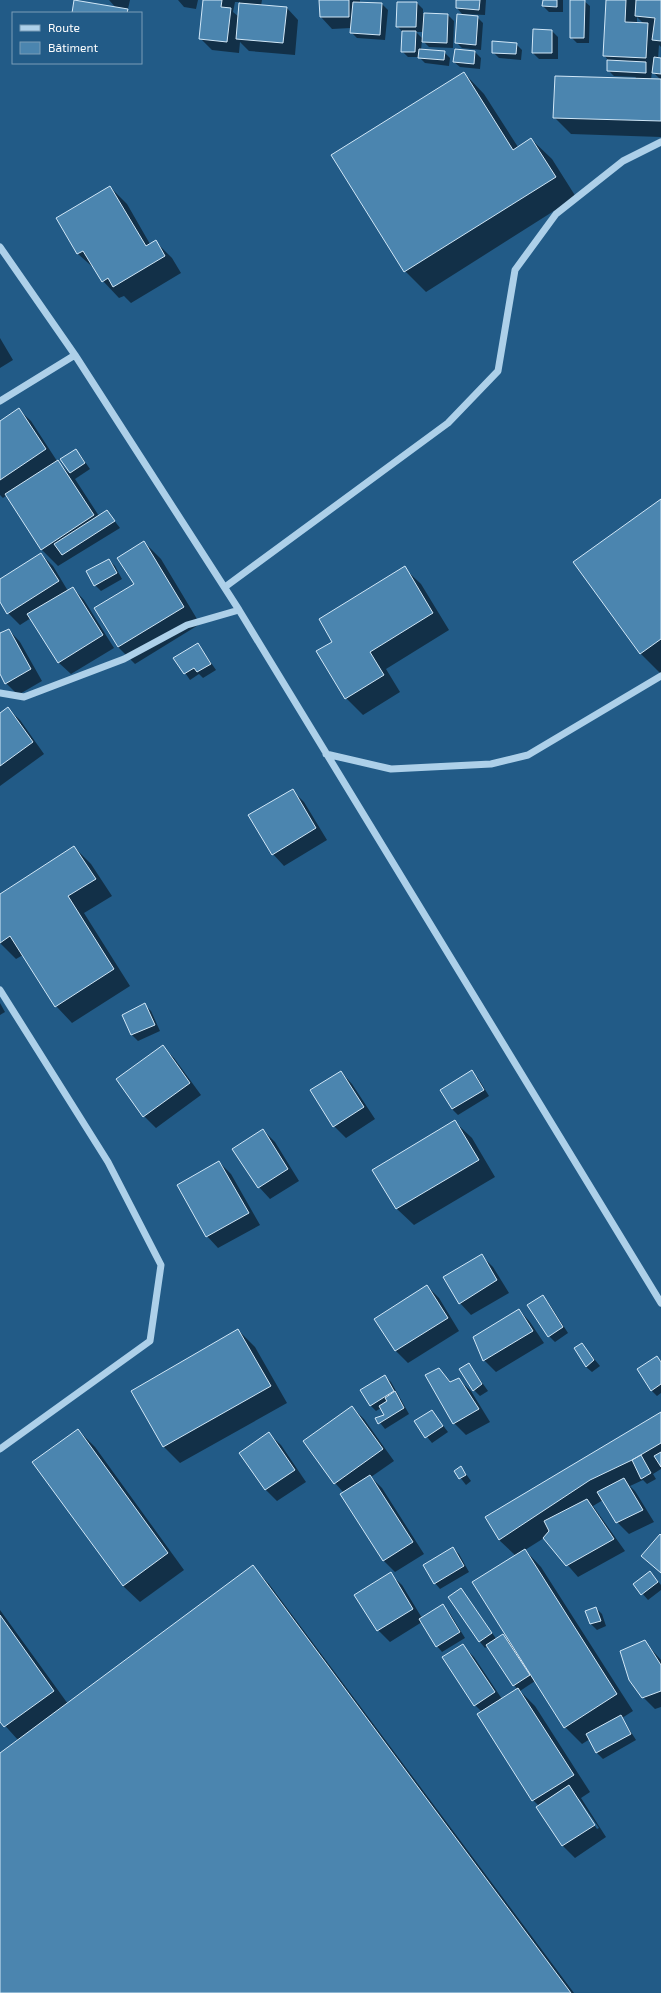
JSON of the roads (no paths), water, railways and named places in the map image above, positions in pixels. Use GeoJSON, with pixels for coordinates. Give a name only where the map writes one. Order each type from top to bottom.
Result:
{"type":"FeatureCollection","features":[{"type":"Feature","properties":{"kind":"street"},"geometry":{"type":"LineString","coordinates":[[225,587],[448,423],[498,371],[515,270],[556,214],[623,161],[661,142]]}},
{"type":"Feature","properties":{"kind":"street"},"geometry":{"type":"LineString","coordinates":[[0,247],[75,356],[225,587],[661,1303]]}},
{"type":"Feature","properties":{"kind":"street"},"geometry":{"type":"LineString","coordinates":[[0,401],[75,356]]}},
{"type":"Feature","properties":{"kind":"street"},"geometry":{"type":"LineString","coordinates":[[0,694],[24,697],[124,658],[187,625],[239,610]]}},
{"type":"Feature","properties":{"kind":"street"},"geometry":{"type":"LineString","coordinates":[[326,754],[391,769],[491,764],[528,755],[661,676]]}},
{"type":"Feature","properties":{"kind":"street"},"geometry":{"type":"LineString","coordinates":[[0,990],[108,1162],[161,1265],[150,1341],[0,1449]]}}]}
